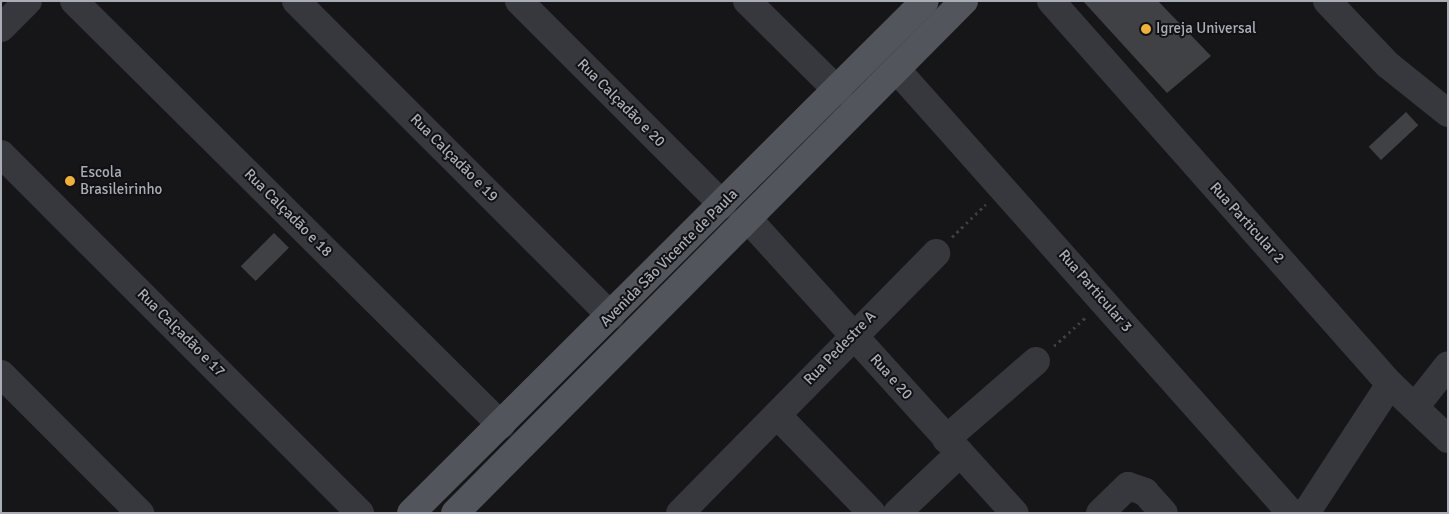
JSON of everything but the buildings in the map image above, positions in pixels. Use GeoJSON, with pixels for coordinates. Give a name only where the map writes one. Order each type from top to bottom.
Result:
{"type":"FeatureCollection","features":[{"type":"Feature","properties":{"kind":"main road","name":"Avenida São Vicente de Paula"},"geometry":{"type":"LineString","coordinates":[[412,513],[723,205],[925,1]]}},
{"type":"Feature","properties":{"kind":"main road","name":"Avenida São Vicente de Paula"},"geometry":{"type":"LineString","coordinates":[[456,513],[898,70],[964,1]]}},
{"type":"Feature","properties":{"kind":"street"},"geometry":{"type":"LineString","coordinates":[[1,28],[28,1]]}},
{"type":"Feature","properties":{"kind":"street","name":"Rua Calçadão e 18"},"geometry":{"type":"LineString","coordinates":[[74,1],[501,425]]}},
{"type":"Feature","properties":{"kind":"street","name":"Rua Calçadão e 19"},"geometry":{"type":"LineString","coordinates":[[296,1],[611,316]]}},
{"type":"Feature","properties":{"kind":"street","name":"Rua Calçadão e 20"},"geometry":{"type":"LineString","coordinates":[[519,1],[723,205]]}},
{"type":"Feature","properties":{"kind":"street"},"geometry":{"type":"LineString","coordinates":[[747,1],[838,90]]}},
{"type":"Feature","properties":{"kind":"street","name":"Rua Particular 2"},"geometry":{"type":"LineString","coordinates":[[1051,1],[1390,384],[1448,439]]}},
{"type":"Feature","properties":{"kind":"street"},"geometry":{"type":"LineString","coordinates":[[1326,1],[1388,66],[1448,113]]}},
{"type":"Feature","properties":{"kind":"street","name":"Rua Particular 3"},"geometry":{"type":"LineString","coordinates":[[898,70],[1004,186],[1103,302],[1291,513]]}},
{"type":"Feature","properties":{"kind":"street","name":"Rua Calçadão e 17"},"geometry":{"type":"LineString","coordinates":[[1,154],[360,513]]}},
{"type":"Feature","properties":{"kind":"street","name":"Rua e 20"},"geometry":{"type":"LineString","coordinates":[[748,220],[1015,513]]}},
{"type":"Feature","properties":{"kind":"street","name":"Rua Pedestre A"},"geometry":{"type":"LineString","coordinates":[[680,513],[853,335],[936,253]]}},
{"type":"Feature","properties":{"kind":"street"},"geometry":{"type":"LineString","coordinates":[[896,513],[953,446],[1036,361]]}},
{"type":"Feature","properties":{"kind":"street"},"geometry":{"type":"LineString","coordinates":[[1414,407],[1448,365]]}},
{"type":"Feature","properties":{"kind":"street"},"geometry":{"type":"LineString","coordinates":[[1,374],[140,513]]}},
{"type":"Feature","properties":{"kind":"street"},"geometry":{"type":"LineString","coordinates":[[1306,513],[1390,384]]}},
{"type":"Feature","properties":{"kind":"street"},"geometry":{"type":"LineString","coordinates":[[777,415],[872,513]]}},
{"type":"Feature","properties":{"kind":"street"},"geometry":{"type":"LineString","coordinates":[[1100,513],[1128,486],[1145,492],[1164,513]]}},
{"type":"Feature","properties":{"kind":"path"},"geometry":{"type":"LineString","coordinates":[[936,253],[1004,186]]}},
{"type":"Feature","properties":{"kind":"path"},"geometry":{"type":"LineString","coordinates":[[1036,361],[1103,302]]}},
{"type":"Feature","properties":{"kind":"place","name":"Igreja Universal"},"geometry":{"type":"Point","coordinates":[1146,29]}},
{"type":"Feature","properties":{"kind":"place","name":"Escola Brasileirinho"},"geometry":{"type":"Point","coordinates":[70,181]}}]}
